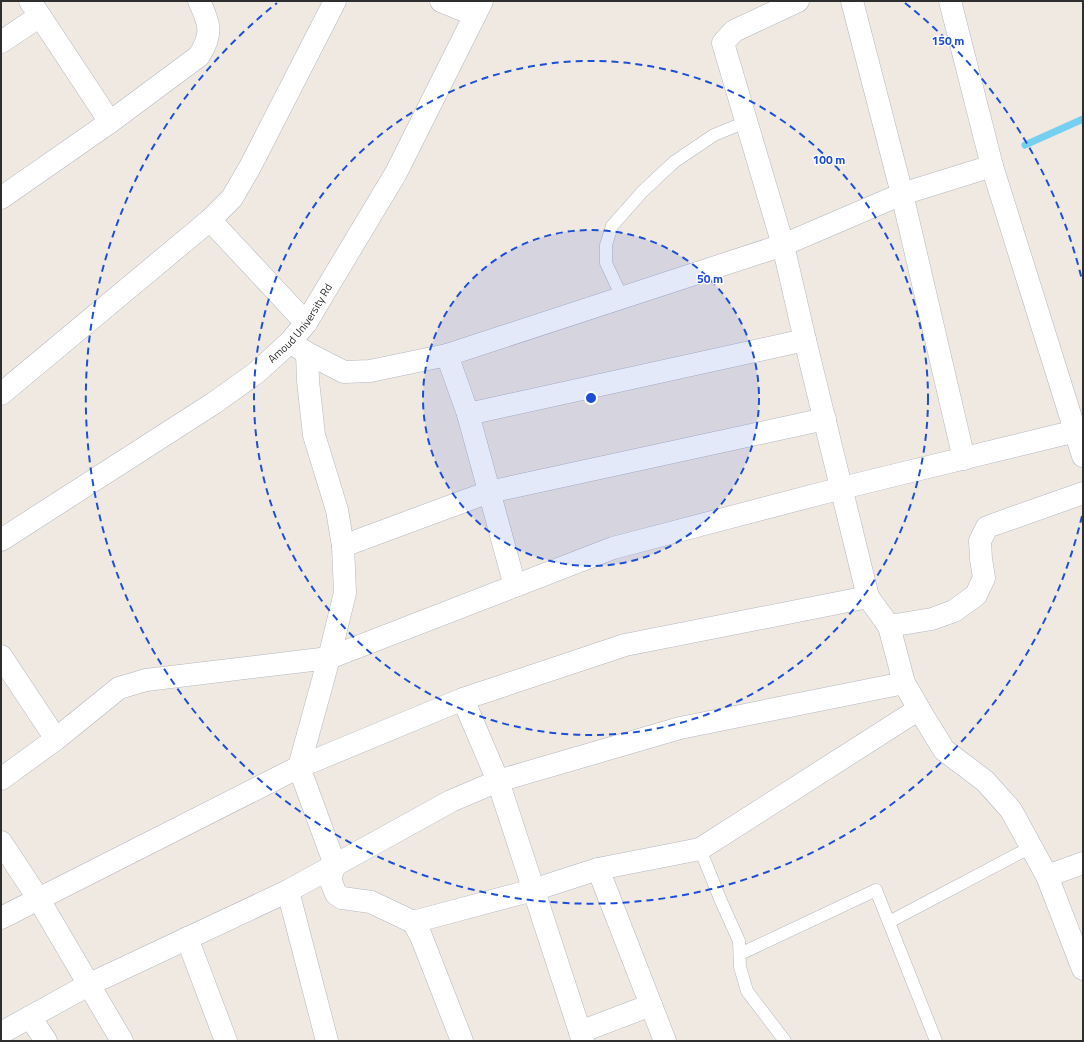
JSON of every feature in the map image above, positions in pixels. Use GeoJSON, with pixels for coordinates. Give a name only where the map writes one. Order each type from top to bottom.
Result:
{"type":"FeatureCollection","features":[{"type":"Feature","properties":{"kind":"street"},"geometry":{"type":"LineString","coordinates":[[1,198],[110,122],[199,56],[207,44],[209,32],[207,18],[199,1]]}},
{"type":"Feature","properties":{"kind":"street"},"geometry":{"type":"LineString","coordinates":[[1,394],[210,220],[232,198],[335,1]]}},
{"type":"Feature","properties":{"kind":"street"},"geometry":{"type":"LineString","coordinates":[[441,1],[479,8]]}},
{"type":"Feature","properties":{"kind":"street"},"geometry":{"type":"LineString","coordinates":[[798,1],[734,31],[723,43],[783,245],[868,597],[889,626],[904,682],[944,750],[985,781],[1011,810],[1047,876],[1083,968]]}},
{"type":"Feature","properties":{"kind":"street"},"geometry":{"type":"LineString","coordinates":[[852,1],[902,194],[964,460]]}},
{"type":"Feature","properties":{"kind":"street"},"geometry":{"type":"LineString","coordinates":[[950,1],[992,166],[1083,456]]}},
{"type":"Feature","properties":{"kind":"street"},"geometry":{"type":"LineString","coordinates":[[1,42],[35,8],[110,122]]}},
{"type":"Feature","properties":{"kind":"street","name":"Amoud University Rd"},"geometry":{"type":"LineString","coordinates":[[1,540],[214,403],[256,373],[298,348],[306,323],[396,173],[479,8]]}},
{"type":"Feature","properties":{"kind":"street"},"geometry":{"type":"LineString","coordinates":[[298,348],[344,372],[370,371],[447,355],[783,245],[902,194],[992,166]]}},
{"type":"Feature","properties":{"kind":"street"},"geometry":{"type":"LineString","coordinates":[[210,220],[306,323]]}},
{"type":"Feature","properties":{"kind":"street"},"geometry":{"type":"LineString","coordinates":[[468,414],[805,340]]}},
{"type":"Feature","properties":{"kind":"street"},"geometry":{"type":"LineString","coordinates":[[298,348],[308,381],[314,435],[337,510],[343,546],[345,592],[330,658],[299,767],[335,865],[330,879],[336,894],[342,898],[371,902],[412,922],[421,936],[459,1040]]}},
{"type":"Feature","properties":{"kind":"street"},"geometry":{"type":"LineString","coordinates":[[447,355],[468,414],[515,586]]}},
{"type":"Feature","properties":{"kind":"street"},"geometry":{"type":"LineString","coordinates":[[343,546],[489,492],[825,419]]}},
{"type":"Feature","properties":{"kind":"street"},"geometry":{"type":"LineString","coordinates":[[1,779],[56,740],[120,688],[146,680],[330,658],[614,548],[842,488],[964,460],[1076,431]]}},
{"type":"Feature","properties":{"kind":"street"},"geometry":{"type":"LineString","coordinates":[[889,626],[932,619],[954,611],[976,595],[984,578],[980,559],[980,541],[987,527],[1083,493]]}},
{"type":"Feature","properties":{"kind":"street"},"geometry":{"type":"LineString","coordinates":[[1,918],[299,767],[463,699],[625,645],[868,597]]}},
{"type":"Feature","properties":{"kind":"street"},"geometry":{"type":"LineString","coordinates":[[1,656],[56,740]]}},
{"type":"Feature","properties":{"kind":"street"},"geometry":{"type":"LineString","coordinates":[[1,1033],[90,984],[288,891],[451,801],[498,781],[680,728],[904,682]]}},
{"type":"Feature","properties":{"kind":"street"},"geometry":{"type":"LineString","coordinates":[[463,699],[498,781],[582,1036],[651,1005]]}},
{"type":"Feature","properties":{"kind":"street"},"geometry":{"type":"LineString","coordinates":[[412,922],[533,890],[598,869],[700,849],[919,709]]}},
{"type":"Feature","properties":{"kind":"street"},"geometry":{"type":"LineString","coordinates":[[1,842],[38,898],[90,984],[122,1041]]}},
{"type":"Feature","properties":{"kind":"street"},"geometry":{"type":"LineString","coordinates":[[1047,876],[1083,863]]}},
{"type":"Feature","properties":{"kind":"street"},"geometry":{"type":"LineString","coordinates":[[598,869],[665,1041]]}},
{"type":"Feature","properties":{"kind":"street"},"geometry":{"type":"LineString","coordinates":[[288,891],[327,1041]]}},
{"type":"Feature","properties":{"kind":"street"},"geometry":{"type":"LineString","coordinates":[[187,938],[226,1041]]}},
{"type":"Feature","properties":{"kind":"street"},"geometry":{"type":"LineString","coordinates":[[30,1017],[46,1041]]}},
{"type":"Feature","properties":{"kind":"lane"},"geometry":{"type":"LineString","coordinates":[[622,297],[606,263],[606,245],[612,226],[642,192],[674,162],[714,135],[746,122]]}},
{"type":"Feature","properties":{"kind":"lane"},"geometry":{"type":"LineString","coordinates":[[889,922],[1031,847]]}},
{"type":"Feature","properties":{"kind":"lane"},"geometry":{"type":"LineString","coordinates":[[700,849],[739,941],[740,966],[747,991],[785,1041]]}},
{"type":"Feature","properties":{"kind":"lane"},"geometry":{"type":"LineString","coordinates":[[740,954],[876,890],[936,1041]]}},
{"type":"Feature","properties":{"kind":"waterway"},"geometry":{"type":"LineString","coordinates":[[1025,145],[1083,119]]}}]}
